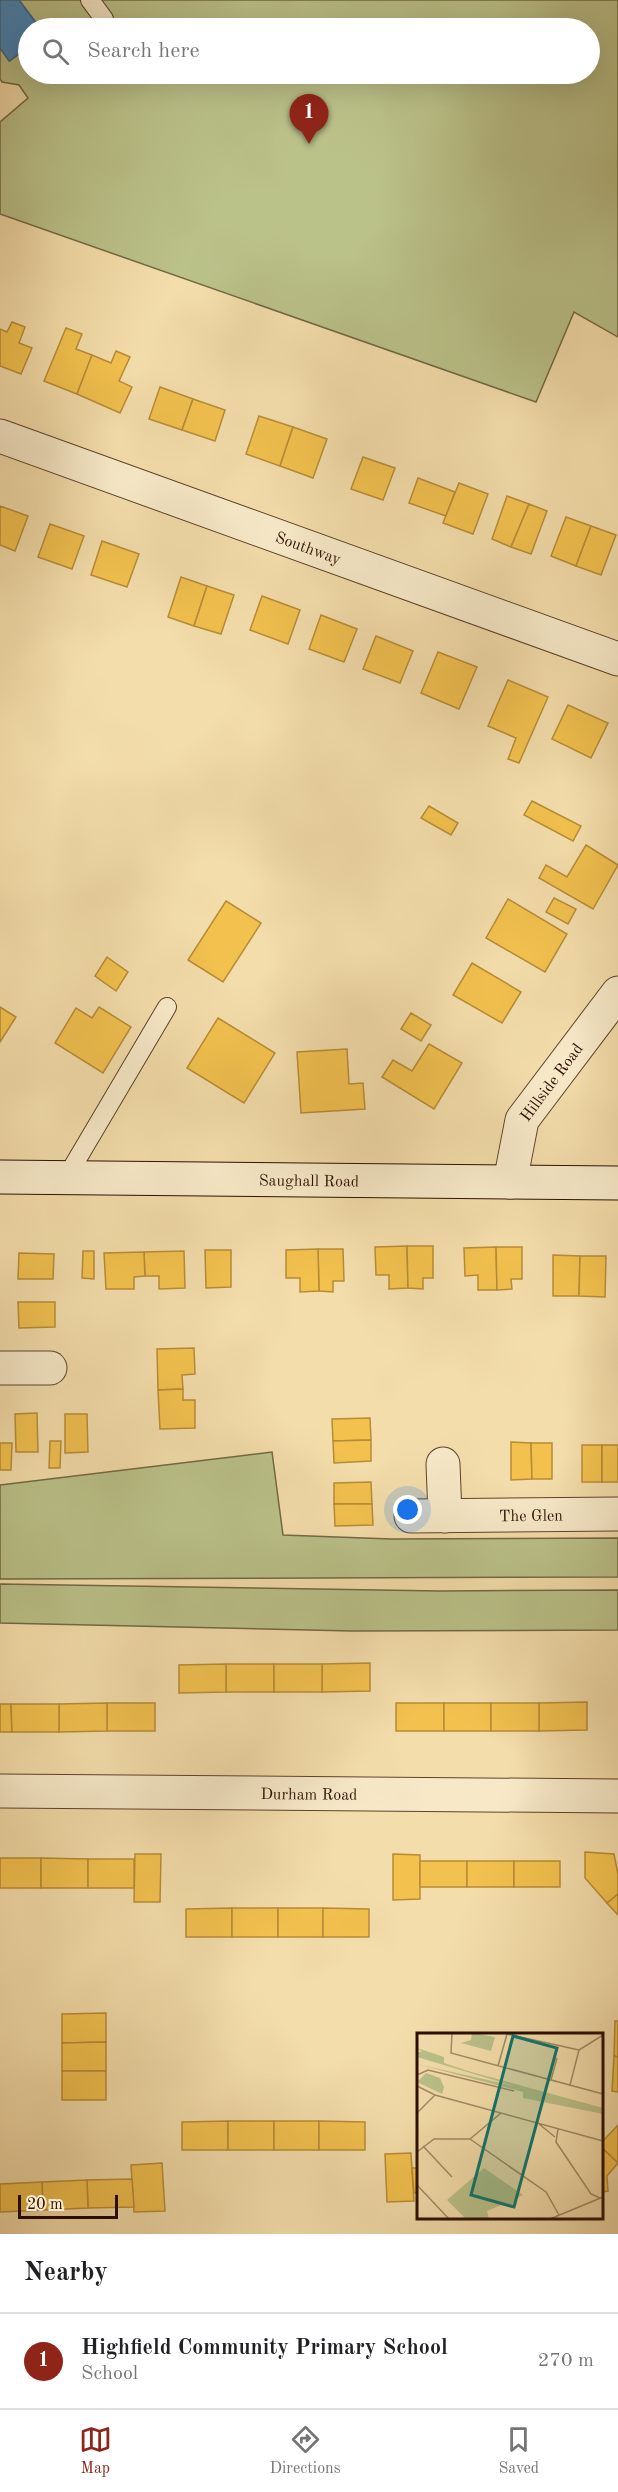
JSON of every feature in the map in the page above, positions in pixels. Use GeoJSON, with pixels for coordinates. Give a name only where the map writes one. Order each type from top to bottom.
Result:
{"type":"FeatureCollection","features":[{"type":"Feature","properties":{"kind":"street","name":"Southway"},"geometry":{"type":"LineString","coordinates":[[0,436],[618,659]]}},
{"type":"Feature","properties":{"kind":"street","name":"Hillside Road"},"geometry":{"type":"LineString","coordinates":[[510,1182],[522,1120],[618,993]]}},
{"type":"Feature","properties":{"kind":"street","name":"Saughall Road"},"geometry":{"type":"LineString","coordinates":[[0,1177],[618,1183]]}},
{"type":"Feature","properties":{"kind":"street"},"geometry":{"type":"LineString","coordinates":[[0,1368],[50,1368]]}},
{"type":"Feature","properties":{"kind":"street"},"geometry":{"type":"LineString","coordinates":[[442,1464],[445,1516]]}},
{"type":"Feature","properties":{"kind":"street","name":"The Glen"},"geometry":{"type":"LineString","coordinates":[[411,1516],[618,1514]]}},
{"type":"Feature","properties":{"kind":"street","name":"Durham Road"},"geometry":{"type":"LineString","coordinates":[[0,1791],[618,1796]]}},
{"type":"Feature","properties":{"kind":"lane"},"geometry":{"type":"LineString","coordinates":[[90,0],[103,18]]}},
{"type":"Feature","properties":{"kind":"lane"},"geometry":{"type":"LineString","coordinates":[[66,1178],[167,1007]]}},
{"type":"Feature","properties":{"kind":"green space"},"geometry":{"type":"Polygon","coordinates":[[[19,0],[618,0],[618,337],[574,312],[536,402],[0,214],[0,122],[28,98],[19,85],[2,82],[0,79],[0,48],[10,61],[18,55],[18,84],[600,84],[600,18],[32,18],[19,0]]]}},
{"type":"Feature","properties":{"kind":"green space"},"geometry":{"type":"Polygon","coordinates":[[[272,1452],[283,1535],[391,1539],[618,1538],[618,1577],[0,1579],[0,1485],[272,1452]]]}},
{"type":"Feature","properties":{"kind":"green space"},"geometry":{"type":"Polygon","coordinates":[[[0,1584],[440,1591],[618,1590],[618,1630],[352,1631],[0,1623],[0,1584]]]}},
{"type":"Feature","properties":{"kind":"building: Homes"},"geometry":{"type":"Polygon","coordinates":[[[12,322],[25,327],[19,343],[32,348],[21,374],[0,366],[0,329],[7,332],[12,322]]]}},
{"type":"Feature","properties":{"kind":"building: Homes"},"geometry":{"type":"Polygon","coordinates":[[[66,328],[82,334],[76,349],[92,355],[77,394],[44,381],[66,328]]]}},
{"type":"Feature","properties":{"kind":"building: Homes"},"geometry":{"type":"Polygon","coordinates":[[[116,351],[130,357],[119,381],[132,387],[120,413],[77,394],[92,355],[111,363],[116,351]]]}},
{"type":"Feature","properties":{"kind":"building: Homes"},"geometry":{"type":"Polygon","coordinates":[[[160,387],[193,399],[182,430],[149,419],[160,387]]]}},
{"type":"Feature","properties":{"kind":"building: Homes"},"geometry":{"type":"Polygon","coordinates":[[[193,399],[225,410],[215,441],[182,430],[193,399]]]}},
{"type":"Feature","properties":{"kind":"building: Homes"},"geometry":{"type":"Polygon","coordinates":[[[259,416],[293,427],[280,466],[246,454],[259,416]]]}},
{"type":"Feature","properties":{"kind":"building: Homes"},"geometry":{"type":"Polygon","coordinates":[[[293,427],[327,439],[313,478],[280,466],[293,427]]]}},
{"type":"Feature","properties":{"kind":"building: Homes"},"geometry":{"type":"Polygon","coordinates":[[[363,457],[395,468],[383,500],[351,489],[363,457]]]}},
{"type":"Feature","properties":{"kind":"building: Homes"},"geometry":{"type":"Polygon","coordinates":[[[418,478],[455,492],[446,516],[409,503],[418,478]]]}},
{"type":"Feature","properties":{"kind":"building: Homes"},"geometry":{"type":"Polygon","coordinates":[[[459,483],[488,494],[473,534],[443,523],[459,483]]]}},
{"type":"Feature","properties":{"kind":"building: Homes"},"geometry":{"type":"Polygon","coordinates":[[[507,496],[529,504],[511,547],[492,539],[507,496]]]}},
{"type":"Feature","properties":{"kind":"building: Homes"},"geometry":{"type":"Polygon","coordinates":[[[529,504],[547,511],[531,554],[511,547],[529,504]]]}},
{"type":"Feature","properties":{"kind":"building: Homes"},"geometry":{"type":"Polygon","coordinates":[[[0,506],[28,516],[15,551],[0,545],[0,506]]]}},
{"type":"Feature","properties":{"kind":"building: Homes"},"geometry":{"type":"Polygon","coordinates":[[[566,517],[591,526],[576,566],[551,556],[566,517]]]}},
{"type":"Feature","properties":{"kind":"building: Homes"},"geometry":{"type":"Polygon","coordinates":[[[50,524],[84,536],[72,569],[38,557],[50,524]]]}},
{"type":"Feature","properties":{"kind":"building: Homes"},"geometry":{"type":"Polygon","coordinates":[[[591,526],[616,535],[601,575],[576,566],[591,526]]]}},
{"type":"Feature","properties":{"kind":"building: Homes"},"geometry":{"type":"Polygon","coordinates":[[[102,541],[139,554],[127,587],[91,575],[102,541]]]}},
{"type":"Feature","properties":{"kind":"building: Homes"},"geometry":{"type":"Polygon","coordinates":[[[181,577],[207,586],[194,626],[168,617],[181,577]]]}},
{"type":"Feature","properties":{"kind":"building: Homes"},"geometry":{"type":"Polygon","coordinates":[[[207,586],[234,595],[221,634],[194,626],[207,586]]]}},
{"type":"Feature","properties":{"kind":"building: Homes"},"geometry":{"type":"Polygon","coordinates":[[[262,596],[300,610],[288,644],[250,630],[262,596]]]}},
{"type":"Feature","properties":{"kind":"building: Homes"},"geometry":{"type":"Polygon","coordinates":[[[321,615],[357,629],[344,662],[309,649],[321,615]]]}},
{"type":"Feature","properties":{"kind":"building: Homes"},"geometry":{"type":"Polygon","coordinates":[[[376,636],[413,651],[400,683],[363,669],[376,636]]]}},
{"type":"Feature","properties":{"kind":"building: Homes"},"geometry":{"type":"Polygon","coordinates":[[[438,652],[477,667],[459,709],[421,693],[438,652]]]}},
{"type":"Feature","properties":{"kind":"building: Homes"},"geometry":{"type":"Polygon","coordinates":[[[508,680],[548,697],[519,763],[508,759],[516,738],[488,726],[508,680]]]}},
{"type":"Feature","properties":{"kind":"building: Homes"},"geometry":{"type":"Polygon","coordinates":[[[568,705],[608,723],[591,758],[552,739],[568,705]]]}},
{"type":"Feature","properties":{"kind":"building: Homes"},"geometry":{"type":"Polygon","coordinates":[[[532,801],[581,826],[573,841],[524,815],[532,801]]]}},
{"type":"Feature","properties":{"kind":"building: Homes"},"geometry":{"type":"Polygon","coordinates":[[[429,806],[458,823],[451,835],[421,818],[429,806]]]}},
{"type":"Feature","properties":{"kind":"building: Homes"},"geometry":{"type":"Polygon","coordinates":[[[586,845],[618,865],[593,909],[539,878],[546,865],[567,877],[586,845]]]}},
{"type":"Feature","properties":{"kind":"building: Homes"},"geometry":{"type":"Polygon","coordinates":[[[554,898],[576,909],[568,924],[546,912],[554,898]]]}},
{"type":"Feature","properties":{"kind":"building: Homes"},"geometry":{"type":"Polygon","coordinates":[[[508,899],[567,934],[545,972],[486,938],[508,899]]]}},
{"type":"Feature","properties":{"kind":"building: Homes"},"geometry":{"type":"Polygon","coordinates":[[[226,901],[261,923],[223,982],[188,960],[226,901]]]}},
{"type":"Feature","properties":{"kind":"building: Homes"},"geometry":{"type":"Polygon","coordinates":[[[107,957],[128,972],[116,991],[95,976],[107,957]]]}},
{"type":"Feature","properties":{"kind":"building: Homes"},"geometry":{"type":"Polygon","coordinates":[[[472,963],[521,992],[502,1023],[453,995],[472,963]]]}},
{"type":"Feature","properties":{"kind":"building: Homes"},"geometry":{"type":"Polygon","coordinates":[[[0,1007],[16,1017],[0,1042],[0,1007]]]}},
{"type":"Feature","properties":{"kind":"building: Homes"},"geometry":{"type":"Polygon","coordinates":[[[99,1007],[131,1027],[103,1073],[55,1043],[76,1008],[92,1018],[99,1007]]]}},
{"type":"Feature","properties":{"kind":"building: Homes"},"geometry":{"type":"Polygon","coordinates":[[[411,1013],[431,1025],[421,1041],[401,1029],[411,1013]]]}},
{"type":"Feature","properties":{"kind":"building: Homes"},"geometry":{"type":"Polygon","coordinates":[[[218,1018],[275,1053],[244,1103],[187,1068],[218,1018]]]}},
{"type":"Feature","properties":{"kind":"building: Homes"},"geometry":{"type":"Polygon","coordinates":[[[429,1044],[462,1063],[434,1109],[382,1077],[393,1060],[412,1071],[429,1044]]]}},
{"type":"Feature","properties":{"kind":"building: Homes"},"geometry":{"type":"Polygon","coordinates":[[[347,1049],[349,1084],[363,1083],[365,1109],[301,1113],[297,1052],[347,1049]]]}},
{"type":"Feature","properties":{"kind":"building: Homes"},"geometry":{"type":"Polygon","coordinates":[[[407,1246],[408,1288],[389,1289],[389,1275],[376,1275],[375,1247],[407,1246]]]}},
{"type":"Feature","properties":{"kind":"building: Homes"},"geometry":{"type":"Polygon","coordinates":[[[407,1246],[433,1246],[433,1278],[423,1278],[423,1289],[408,1288],[407,1246]]]}},
{"type":"Feature","properties":{"kind":"building: Homes"},"geometry":{"type":"Polygon","coordinates":[[[496,1247],[497,1290],[478,1290],[478,1275],[465,1276],[464,1248],[496,1247]]]}},
{"type":"Feature","properties":{"kind":"building: Homes"},"geometry":{"type":"Polygon","coordinates":[[[496,1247],[522,1247],[522,1279],[511,1279],[512,1289],[497,1290],[496,1247]]]}},
{"type":"Feature","properties":{"kind":"building: Homes"},"geometry":{"type":"Polygon","coordinates":[[[318,1249],[343,1249],[344,1281],[333,1281],[333,1292],[319,1291],[318,1249]]]}},
{"type":"Feature","properties":{"kind":"building: Homes"},"geometry":{"type":"Polygon","coordinates":[[[318,1249],[319,1291],[300,1292],[300,1278],[286,1278],[286,1250],[318,1249]]]}},
{"type":"Feature","properties":{"kind":"building: Homes"},"geometry":{"type":"Polygon","coordinates":[[[205,1250],[231,1250],[231,1287],[206,1288],[205,1250]]]}},
{"type":"Feature","properties":{"kind":"building: Homes"},"geometry":{"type":"Polygon","coordinates":[[[83,1251],[94,1251],[94,1279],[82,1278],[83,1251]]]}},
{"type":"Feature","properties":{"kind":"building: Homes"},"geometry":{"type":"Polygon","coordinates":[[[184,1251],[185,1288],[159,1289],[159,1276],[145,1276],[144,1252],[184,1251]]]}},
{"type":"Feature","properties":{"kind":"building: Homes"},"geometry":{"type":"Polygon","coordinates":[[[144,1252],[145,1276],[134,1277],[134,1289],[106,1289],[104,1253],[144,1252]]]}},
{"type":"Feature","properties":{"kind":"building: Homes"},"geometry":{"type":"Polygon","coordinates":[[[19,1253],[54,1254],[53,1279],[18,1279],[19,1253]]]}},
{"type":"Feature","properties":{"kind":"building: Homes"},"geometry":{"type":"Polygon","coordinates":[[[553,1255],[580,1256],[579,1296],[553,1296],[553,1255]]]}},
{"type":"Feature","properties":{"kind":"building: Homes"},"geometry":{"type":"Polygon","coordinates":[[[580,1256],[606,1256],[605,1297],[579,1296],[580,1256]]]}},
{"type":"Feature","properties":{"kind":"building: Homes"},"geometry":{"type":"Polygon","coordinates":[[[18,1302],[55,1302],[55,1327],[19,1328],[18,1302]]]}},
{"type":"Feature","properties":{"kind":"building: Homes"},"geometry":{"type":"Polygon","coordinates":[[[194,1348],[195,1374],[182,1375],[183,1389],[158,1390],[157,1349],[194,1348]]]}},
{"type":"Feature","properties":{"kind":"building: Homes"},"geometry":{"type":"Polygon","coordinates":[[[183,1389],[183,1400],[195,1400],[195,1428],[160,1429],[158,1390],[183,1389]]]}},
{"type":"Feature","properties":{"kind":"building: Homes"},"geometry":{"type":"Polygon","coordinates":[[[37,1413],[38,1452],[16,1452],[15,1414],[37,1413]]]}},
{"type":"Feature","properties":{"kind":"building: Homes"},"geometry":{"type":"Polygon","coordinates":[[[65,1414],[87,1414],[88,1452],[65,1453],[65,1414]]]}},
{"type":"Feature","properties":{"kind":"building: Homes"},"geometry":{"type":"Polygon","coordinates":[[[370,1418],[371,1440],[333,1441],[332,1419],[370,1418]]]}},
{"type":"Feature","properties":{"kind":"building: Homes"},"geometry":{"type":"Polygon","coordinates":[[[371,1440],[371,1461],[334,1463],[333,1441],[371,1440]]]}},
{"type":"Feature","properties":{"kind":"building: Homes"},"geometry":{"type":"Polygon","coordinates":[[[50,1441],[61,1441],[60,1468],[49,1468],[50,1441]]]}},
{"type":"Feature","properties":{"kind":"building: Homes"},"geometry":{"type":"Polygon","coordinates":[[[511,1442],[531,1443],[532,1479],[511,1480],[511,1442]]]}},
{"type":"Feature","properties":{"kind":"building: Homes"},"geometry":{"type":"Polygon","coordinates":[[[0,1443],[12,1443],[11,1470],[0,1470],[0,1443]]]}},
{"type":"Feature","properties":{"kind":"building: Homes"},"geometry":{"type":"Polygon","coordinates":[[[531,1443],[552,1443],[552,1479],[532,1479],[531,1443]]]}},
{"type":"Feature","properties":{"kind":"building: Homes"},"geometry":{"type":"Polygon","coordinates":[[[582,1445],[602,1445],[602,1482],[582,1482],[582,1445]]]}},
{"type":"Feature","properties":{"kind":"building: Homes"},"geometry":{"type":"Polygon","coordinates":[[[602,1445],[618,1445],[618,1482],[602,1482],[602,1445]]]}},
{"type":"Feature","properties":{"kind":"building: Homes"},"geometry":{"type":"Polygon","coordinates":[[[371,1482],[372,1504],[334,1504],[334,1483],[371,1482]]]}},
{"type":"Feature","properties":{"kind":"building: Homes"},"geometry":{"type":"Polygon","coordinates":[[[334,1504],[372,1504],[373,1525],[335,1526],[334,1504]]]}},
{"type":"Feature","properties":{"kind":"building: Homes"},"geometry":{"type":"Polygon","coordinates":[[[370,1663],[370,1691],[322,1692],[322,1664],[370,1663]]]}},
{"type":"Feature","properties":{"kind":"building: Homes"},"geometry":{"type":"Polygon","coordinates":[[[226,1664],[274,1664],[274,1692],[226,1692],[226,1664]]]}},
{"type":"Feature","properties":{"kind":"building: Homes"},"geometry":{"type":"Polygon","coordinates":[[[226,1664],[226,1692],[179,1693],[179,1665],[226,1664]]]}},
{"type":"Feature","properties":{"kind":"building: Homes"},"geometry":{"type":"Polygon","coordinates":[[[274,1664],[322,1664],[322,1692],[274,1692],[274,1664]]]}},
{"type":"Feature","properties":{"kind":"building: Homes"},"geometry":{"type":"Polygon","coordinates":[[[587,1702],[587,1730],[539,1731],[539,1703],[587,1702]]]}},
{"type":"Feature","properties":{"kind":"building: Homes"},"geometry":{"type":"Polygon","coordinates":[[[107,1703],[155,1703],[155,1731],[107,1731],[107,1703]]]}},
{"type":"Feature","properties":{"kind":"building: Homes"},"geometry":{"type":"Polygon","coordinates":[[[107,1703],[107,1731],[59,1732],[59,1704],[107,1703]]]}},
{"type":"Feature","properties":{"kind":"building: Homes"},"geometry":{"type":"Polygon","coordinates":[[[396,1703],[444,1703],[444,1731],[396,1731],[396,1703]]]}},
{"type":"Feature","properties":{"kind":"building: Homes"},"geometry":{"type":"Polygon","coordinates":[[[444,1703],[491,1703],[491,1731],[444,1731],[444,1703]]]}},
{"type":"Feature","properties":{"kind":"building: Homes"},"geometry":{"type":"Polygon","coordinates":[[[491,1703],[539,1703],[539,1731],[491,1731],[491,1703]]]}},
{"type":"Feature","properties":{"kind":"building: Homes"},"geometry":{"type":"Polygon","coordinates":[[[0,1704],[11,1704],[12,1732],[0,1732],[0,1704]]]}},
{"type":"Feature","properties":{"kind":"building: Homes"},"geometry":{"type":"Polygon","coordinates":[[[11,1704],[59,1704],[59,1732],[12,1732],[11,1704]]]}},
{"type":"Feature","properties":{"kind":"building: Homes"},"geometry":{"type":"Polygon","coordinates":[[[585,1852],[614,1854],[618,1874],[618,1894],[607,1903],[585,1878],[585,1852]]]}},
{"type":"Feature","properties":{"kind":"building: Homes"},"geometry":{"type":"Polygon","coordinates":[[[135,1854],[161,1854],[160,1902],[134,1902],[135,1854]]]}},
{"type":"Feature","properties":{"kind":"building: Homes"},"geometry":{"type":"Polygon","coordinates":[[[393,1854],[420,1855],[420,1899],[393,1900],[393,1854]]]}},
{"type":"Feature","properties":{"kind":"building: Homes"},"geometry":{"type":"Polygon","coordinates":[[[0,1858],[41,1858],[41,1888],[0,1888],[0,1858]]]}},
{"type":"Feature","properties":{"kind":"building: Homes"},"geometry":{"type":"Polygon","coordinates":[[[41,1858],[88,1859],[88,1888],[41,1888],[41,1858]]]}},
{"type":"Feature","properties":{"kind":"building: Homes"},"geometry":{"type":"Polygon","coordinates":[[[88,1859],[134,1859],[134,1888],[88,1888],[88,1859]]]}},
{"type":"Feature","properties":{"kind":"building: Homes"},"geometry":{"type":"Polygon","coordinates":[[[420,1861],[467,1861],[467,1887],[420,1887],[420,1861]]]}},
{"type":"Feature","properties":{"kind":"building: Homes"},"geometry":{"type":"Polygon","coordinates":[[[467,1861],[514,1861],[514,1887],[467,1887],[467,1861]]]}},
{"type":"Feature","properties":{"kind":"building: Homes"},"geometry":{"type":"Polygon","coordinates":[[[514,1861],[560,1861],[560,1887],[514,1887],[514,1861]]]}},
{"type":"Feature","properties":{"kind":"building: Homes"},"geometry":{"type":"Polygon","coordinates":[[[618,1894],[618,1915],[607,1903],[618,1894]]]}},
{"type":"Feature","properties":{"kind":"building: Homes"},"geometry":{"type":"Polygon","coordinates":[[[232,1908],[232,1937],[186,1937],[186,1909],[232,1908]]]}},
{"type":"Feature","properties":{"kind":"building: Homes"},"geometry":{"type":"Polygon","coordinates":[[[232,1908],[278,1908],[278,1937],[232,1937],[232,1908]]]}},
{"type":"Feature","properties":{"kind":"building: Homes"},"geometry":{"type":"Polygon","coordinates":[[[278,1908],[323,1908],[323,1937],[278,1937],[278,1908]]]}},
{"type":"Feature","properties":{"kind":"building: Homes"},"geometry":{"type":"Polygon","coordinates":[[[323,1908],[369,1909],[369,1937],[323,1937],[323,1908]]]}},
{"type":"Feature","properties":{"kind":"building: Homes"},"geometry":{"type":"Polygon","coordinates":[[[106,2013],[106,2042],[62,2043],[62,2014],[106,2013]]]}},
{"type":"Feature","properties":{"kind":"building: Homes"},"geometry":{"type":"Polygon","coordinates":[[[615,2021],[618,2021],[618,2057],[614,2056],[615,2021]]]}},
{"type":"Feature","properties":{"kind":"building: Homes"},"geometry":{"type":"Polygon","coordinates":[[[106,2042],[106,2071],[62,2071],[62,2043],[106,2042]]]}},
{"type":"Feature","properties":{"kind":"building: Homes"},"geometry":{"type":"Polygon","coordinates":[[[614,2056],[618,2057],[618,2092],[612,2091],[614,2056]]]}},
{"type":"Feature","properties":{"kind":"building: Homes"},"geometry":{"type":"Polygon","coordinates":[[[62,2071],[106,2071],[106,2100],[62,2100],[62,2071]]]}},
{"type":"Feature","properties":{"kind":"building: Homes"},"geometry":{"type":"Polygon","coordinates":[[[228,2121],[228,2150],[182,2150],[182,2122],[228,2121]]]}},
{"type":"Feature","properties":{"kind":"building: Homes"},"geometry":{"type":"Polygon","coordinates":[[[228,2121],[274,2121],[274,2150],[228,2150],[228,2121]]]}},
{"type":"Feature","properties":{"kind":"building: Homes"},"geometry":{"type":"Polygon","coordinates":[[[274,2121],[319,2121],[319,2150],[274,2150],[274,2121]]]}},
{"type":"Feature","properties":{"kind":"building: Homes"},"geometry":{"type":"Polygon","coordinates":[[[319,2121],[365,2122],[365,2150],[319,2150],[319,2121]]]}},
{"type":"Feature","properties":{"kind":"building: Homes"},"geometry":{"type":"Polygon","coordinates":[[[618,2125],[618,2163],[603,2149],[603,2141],[618,2125]]]}},
{"type":"Feature","properties":{"kind":"building: Homes"},"geometry":{"type":"Polygon","coordinates":[[[603,2149],[618,2163],[607,2176],[608,2191],[603,2192],[603,2149]]]}},
{"type":"Feature","properties":{"kind":"building: Homes"},"geometry":{"type":"Polygon","coordinates":[[[411,2153],[414,2201],[387,2202],[385,2154],[411,2153]]]}},
{"type":"Feature","properties":{"kind":"building: Homes"},"geometry":{"type":"Polygon","coordinates":[[[162,2163],[165,2211],[134,2212],[131,2165],[162,2163]]]}},
{"type":"Feature","properties":{"kind":"building: Homes"},"geometry":{"type":"Polygon","coordinates":[[[412,2168],[417,2168],[417,2193],[414,2193],[412,2168]]]}},
{"type":"Feature","properties":{"kind":"building: Homes"},"geometry":{"type":"Polygon","coordinates":[[[132,2179],[134,2207],[88,2208],[87,2180],[132,2179]]]}},
{"type":"Feature","properties":{"kind":"building: Homes"},"geometry":{"type":"Polygon","coordinates":[[[87,2180],[88,2208],[43,2210],[42,2182],[87,2180]]]}},
{"type":"Feature","properties":{"kind":"building: Homes"},"geometry":{"type":"Polygon","coordinates":[[[42,2182],[43,2210],[0,2212],[0,2184],[42,2182]]]}},
{"type":"Feature","properties":{"kind":"building: Schools"},"geometry":{"type":"Polygon","coordinates":[[[0,0],[19,0],[32,18],[18,18],[18,54],[9,61],[0,48],[0,0]]]}},
{"type":"Feature","properties":{"kind":"place","name":"Highfield Community Primary School"},"geometry":{"type":"Point","coordinates":[309,144]}}]}
